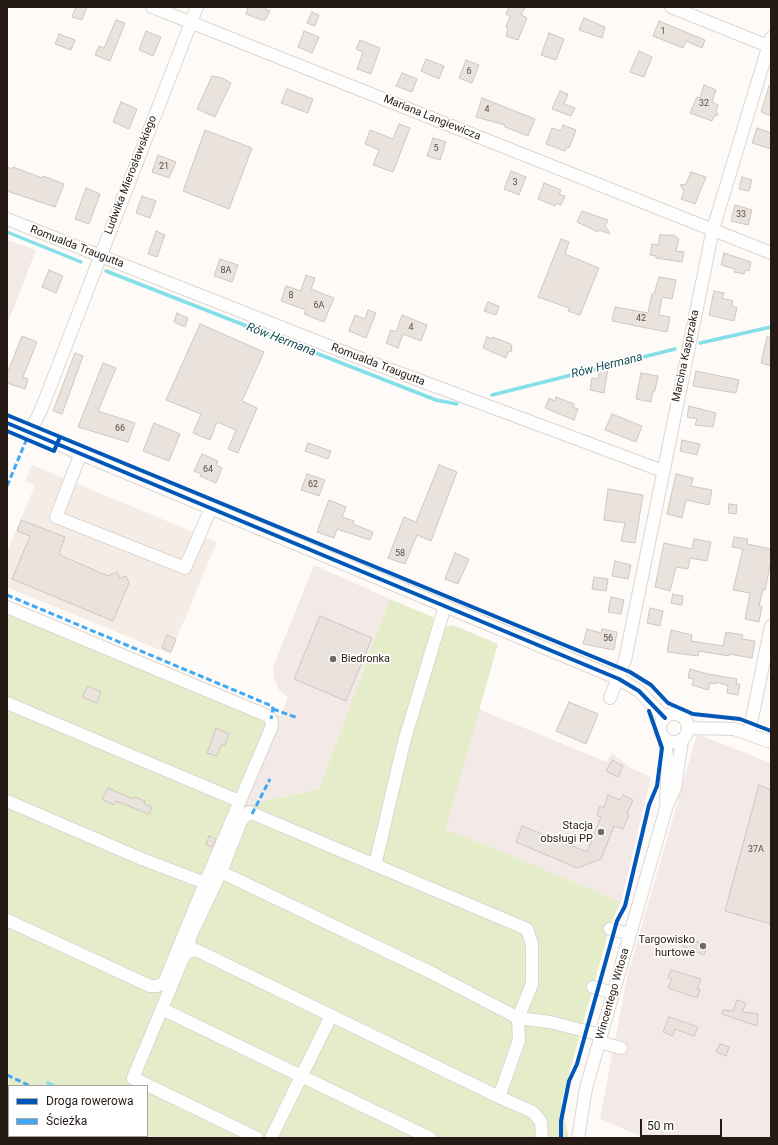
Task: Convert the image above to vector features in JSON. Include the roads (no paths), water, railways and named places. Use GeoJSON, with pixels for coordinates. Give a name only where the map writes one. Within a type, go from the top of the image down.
{"type":"FeatureCollection","features":[{"type":"Feature","properties":{"kind":"street","name":"Mariana Langiewicza"},"geometry":{"type":"LineString","coordinates":[[152,7],[771,253]]}},
{"type":"Feature","properties":{"kind":"street","name":"Ludwika Mierosławskiego"},"geometry":{"type":"LineString","coordinates":[[30,432],[41,410],[197,7]]}},
{"type":"Feature","properties":{"kind":"street"},"geometry":{"type":"LineString","coordinates":[[671,7],[770,42]]}},
{"type":"Feature","properties":{"kind":"street","name":"Marcina Kasprzaka"},"geometry":{"type":"LineString","coordinates":[[610,698],[619,679],[625,660],[713,229],[770,42]]}},
{"type":"Feature","properties":{"kind":"street","name":"Romualda Traugutta"},"geometry":{"type":"LineString","coordinates":[[7,219],[354,356],[663,471]]}},
{"type":"Feature","properties":{"kind":"street"},"geometry":{"type":"LineString","coordinates":[[7,423],[619,679],[639,691],[665,718]]}},
{"type":"Feature","properties":{"kind":"street"},"geometry":{"type":"LineString","coordinates":[[81,454],[56,517],[186,568],[210,508]]}},
{"type":"Feature","properties":{"kind":"street"},"geometry":{"type":"LineString","coordinates":[[375,865],[404,742],[445,606]]}},
{"type":"Feature","properties":{"kind":"street"},"geometry":{"type":"LineString","coordinates":[[7,607],[268,716],[271,719],[272,726],[239,801],[164,983],[157,986],[150,986],[7,920]]}},
{"type":"Feature","properties":{"kind":"street"},"geometry":{"type":"LineString","coordinates":[[749,733],[771,626]]}},
{"type":"Feature","properties":{"kind":"street"},"geometry":{"type":"LineString","coordinates":[[7,703],[239,801]]}},
{"type":"Feature","properties":{"kind":"street"},"geometry":{"type":"LineString","coordinates":[[673,714],[682,716],[688,723],[688,728],[688,732],[682,740],[672,742],[664,738],[660,725],[665,718],[673,714]]}},
{"type":"Feature","properties":{"kind":"street"},"geometry":{"type":"LineString","coordinates":[[688,728],[723,728],[749,733],[771,742]]}},
{"type":"Feature","properties":{"kind":"street","name":"Wincentego Witosa"},"geometry":{"type":"LineString","coordinates":[[664,738],[668,760],[667,805]]}},
{"type":"Feature","properties":{"kind":"street","name":"Wincentego Witosa"},"geometry":{"type":"LineString","coordinates":[[578,1138],[582,1106],[600,1039],[667,805],[675,788],[682,740]]}},
{"type":"Feature","properties":{"kind":"street"},"geometry":{"type":"LineString","coordinates":[[7,801],[142,859],[205,882]]}},
{"type":"Feature","properties":{"kind":"street"},"geometry":{"type":"LineString","coordinates":[[192,951],[188,939],[221,872],[241,821],[249,812],[527,929],[532,944],[532,984],[519,1040],[499,1097]]}},
{"type":"Feature","properties":{"kind":"street"},"geometry":{"type":"LineString","coordinates":[[221,872],[432,973],[523,1019],[550,1022],[600,1039],[621,1048]]}},
{"type":"Feature","properties":{"kind":"street"},"geometry":{"type":"LineString","coordinates":[[610,928],[630,934]]}},
{"type":"Feature","properties":{"kind":"street"},"geometry":{"type":"LineString","coordinates":[[147,1085],[132,1078],[185,953],[196,950],[499,1097],[533,1112],[541,1122],[542,1138]]}},
{"type":"Feature","properties":{"kind":"street"},"geometry":{"type":"LineString","coordinates":[[593,987],[613,993]]}},
{"type":"Feature","properties":{"kind":"street"},"geometry":{"type":"LineString","coordinates":[[162,1009],[430,1138]]}},
{"type":"Feature","properties":{"kind":"street"},"geometry":{"type":"LineString","coordinates":[[271,1138],[331,1016]]}},
{"type":"Feature","properties":{"kind":"street"},"geometry":{"type":"LineString","coordinates":[[148,1086],[257,1138]]}},
{"type":"Feature","properties":{"kind":"waterway"},"geometry":{"type":"LineString","coordinates":[[7,232],[81,262]]}},
{"type":"Feature","properties":{"kind":"waterway","name":"Rów Hermana"},"geometry":{"type":"LineString","coordinates":[[106,271],[436,400],[457,404]]}},
{"type":"Feature","properties":{"kind":"waterway","name":"Rów Hermana"},"geometry":{"type":"LineString","coordinates":[[700,343],[771,327]]}},
{"type":"Feature","properties":{"kind":"waterway","name":"Rów Hermana"},"geometry":{"type":"LineString","coordinates":[[492,395],[675,349]]}},
{"type":"Feature","properties":{"kind":"waterway"},"geometry":{"type":"LineString","coordinates":[[48,1083],[52,1085]]}},
{"type":"Feature","properties":{"kind":"place","name":"Biedronka"},"geometry":{"type":"Point","coordinates":[333,659]}},
{"type":"Feature","properties":{"kind":"place","name":"Stacja obsługi PP"},"geometry":{"type":"Point","coordinates":[601,832]}},
{"type":"Feature","properties":{"kind":"place","name":"Targowisko hurtowe"},"geometry":{"type":"Point","coordinates":[703,946]}}]}
